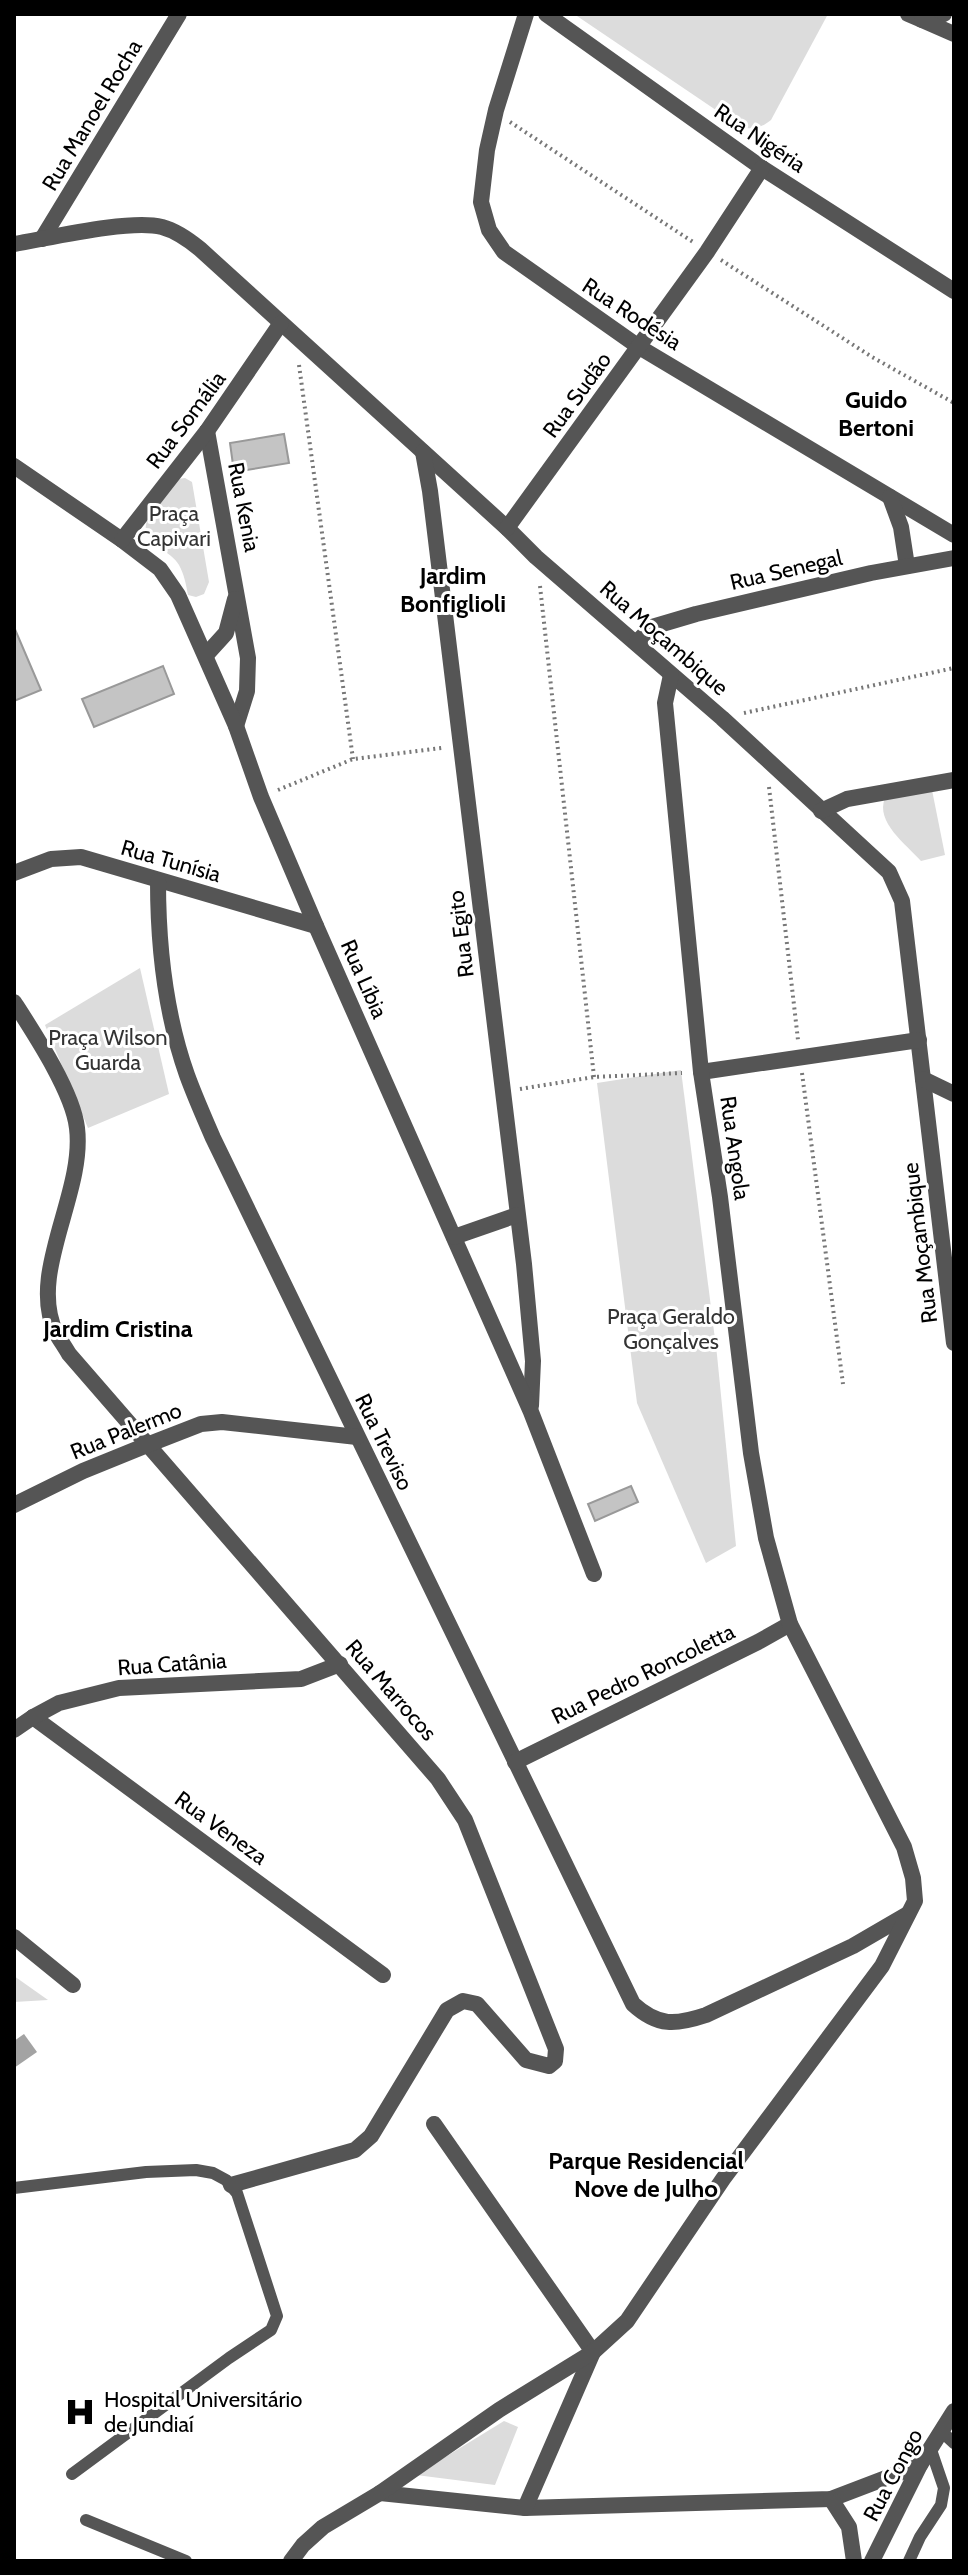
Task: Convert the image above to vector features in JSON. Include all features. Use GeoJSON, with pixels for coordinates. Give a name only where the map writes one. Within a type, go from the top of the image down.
{"type":"FeatureCollection","features":[{"type":"Feature","properties":{"kind":"street","name":"Rua Manoel Rocha"},"geometry":{"type":"LineString","coordinates":[[42,239],[179,14]]}},
{"type":"Feature","properties":{"kind":"street","name":"Rua Rodésia"},"geometry":{"type":"LineString","coordinates":[[526,14],[496,110],[487,150],[481,202],[489,230],[504,252],[639,347],[954,535]]}},
{"type":"Feature","properties":{"kind":"street","name":"Rua Nigéria"},"geometry":{"type":"LineString","coordinates":[[546,14],[762,168],[954,291]]}},
{"type":"Feature","properties":{"kind":"street"},"geometry":{"type":"LineString","coordinates":[[915,17],[944,14]]}},
{"type":"Feature","properties":{"kind":"street"},"geometry":{"type":"LineString","coordinates":[[915,17],[954,34]]}},
{"type":"Feature","properties":{"kind":"street","name":"Rua Sudão"},"geometry":{"type":"LineString","coordinates":[[507,528],[707,252],[762,168]]}},
{"type":"Feature","properties":{"kind":"street","name":"Rua Moçambique"},"geometry":{"type":"LineString","coordinates":[[14,244],[132,225],[162,227],[183,236],[536,557],[722,718],[889,872],[902,901],[954,1343]]}},
{"type":"Feature","properties":{"kind":"street","name":"Rua Somália"},"geometry":{"type":"LineString","coordinates":[[122,540],[207,431],[281,323]]}},
{"type":"Feature","properties":{"kind":"street","name":"Rua Kenia"},"geometry":{"type":"LineString","coordinates":[[207,431],[248,658],[247,691],[236,726]]}},
{"type":"Feature","properties":{"kind":"street","name":"Rua Egito"},"geometry":{"type":"LineString","coordinates":[[423,452],[517,1215],[533,1361],[531,1412]]}},
{"type":"Feature","properties":{"kind":"street","name":"Rua Líbia"},"geometry":{"type":"LineString","coordinates":[[14,466],[122,540],[160,569],[172,584],[236,726],[261,797],[316,926],[531,1412],[594,1574]]}},
{"type":"Feature","properties":{"kind":"street"},"geometry":{"type":"LineString","coordinates":[[890,497],[901,527],[907,566]]}},
{"type":"Feature","properties":{"kind":"street","name":"Rua Senegal"},"geometry":{"type":"LineString","coordinates":[[636,643],[652,627],[696,614],[954,558]]}},
{"type":"Feature","properties":{"kind":"street","name":"Rua Kenia"},"geometry":{"type":"LineString","coordinates":[[206,655],[226,633],[237,590]]}},
{"type":"Feature","properties":{"kind":"street","name":"Rua Angola"},"geometry":{"type":"LineString","coordinates":[[671,675],[665,703],[701,1072],[720,1197],[751,1453],[766,1538],[790,1624],[904,1847],[913,1878],[915,1901],[910,1914]]}},
{"type":"Feature","properties":{"kind":"street"},"geometry":{"type":"LineString","coordinates":[[821,811],[847,799],[954,780]]}},
{"type":"Feature","properties":{"kind":"street","name":"Rua Tunísia"},"geometry":{"type":"LineString","coordinates":[[14,873],[51,859],[81,857],[316,926]]}},
{"type":"Feature","properties":{"kind":"street","name":"Rua Treviso"},"geometry":{"type":"LineString","coordinates":[[158,881],[158,935],[166,993],[186,1074],[213,1138],[633,2004],[647,2017],[682,2023],[706,2015],[853,1946],[910,1914]]}},
{"type":"Feature","properties":{"kind":"street","name":"Rua Marrocos"},"geometry":{"type":"LineString","coordinates":[[14,1002],[44,1049],[67,1097],[77,1127],[77,1158],[69,1204],[52,1251],[48,1295],[55,1331],[69,1354],[438,1779],[465,1820],[556,2049],[555,2061],[549,2066],[526,2060],[477,2004],[463,2001],[447,2010],[371,2136],[355,2150],[231,2185]]}},
{"type":"Feature","properties":{"kind":"street"},"geometry":{"type":"LineString","coordinates":[[701,1072],[919,1040]]}},
{"type":"Feature","properties":{"kind":"street"},"geometry":{"type":"LineString","coordinates":[[923,1079],[954,1094]]}},
{"type":"Feature","properties":{"kind":"street"},"geometry":{"type":"LineString","coordinates":[[454,1237],[517,1215]]}},
{"type":"Feature","properties":{"kind":"street","name":"Rua Palermo"},"geometry":{"type":"LineString","coordinates":[[14,1505],[83,1471],[201,1424],[222,1422],[357,1437]]}},
{"type":"Feature","properties":{"kind":"street","name":"Rua Pedro Roncoletta"},"geometry":{"type":"LineString","coordinates":[[515,1762],[790,1624]]}},
{"type":"Feature","properties":{"kind":"street","name":"Rua Catânia"},"geometry":{"type":"LineString","coordinates":[[14,1730],[59,1703],[119,1688],[301,1679],[340,1664]]}},
{"type":"Feature","properties":{"kind":"street","name":"Rua Veneza"},"geometry":{"type":"LineString","coordinates":[[33,1717],[383,1975]]}},
{"type":"Feature","properties":{"kind":"street"},"geometry":{"type":"LineString","coordinates":[[291,2561],[323,2527],[380,2493],[499,2410],[593,2352],[627,2321],[723,2179],[882,1966],[910,1914]]}},
{"type":"Feature","properties":{"kind":"street"},"geometry":{"type":"LineString","coordinates":[[14,1937],[73,1985]]}},
{"type":"Feature","properties":{"kind":"street"},"geometry":{"type":"LineString","coordinates":[[434,2124],[593,2352]]}},
{"type":"Feature","properties":{"kind":"street"},"geometry":{"type":"LineString","coordinates":[[525,2508],[593,2352]]}},
{"type":"Feature","properties":{"kind":"street","name":"Rua Congo"},"geometry":{"type":"LineString","coordinates":[[872,2561],[920,2465],[954,2411]]}},
{"type":"Feature","properties":{"kind":"street"},"geometry":{"type":"LineString","coordinates":[[380,2493],[525,2508],[831,2499],[920,2465]]}},
{"type":"Feature","properties":{"kind":"street"},"geometry":{"type":"LineString","coordinates":[[831,2499],[849,2527],[854,2561]]}},
{"type":"Feature","properties":{"kind":"lane"},"geometry":{"type":"LineString","coordinates":[[14,2188],[146,2172],[196,2170],[213,2173],[226,2180],[237,2193],[277,2316],[271,2330],[72,2474]]}},
{"type":"Feature","properties":{"kind":"lane"},"geometry":{"type":"LineString","coordinates":[[941,2431],[954,2443]]}},
{"type":"Feature","properties":{"kind":"lane"},"geometry":{"type":"LineString","coordinates":[[909,2561],[941,2505],[944,2488],[930,2447]]}},
{"type":"Feature","properties":{"kind":"lane"},"geometry":{"type":"LineString","coordinates":[[86,2520],[186,2561]]}},
{"type":"Feature","properties":{"kind":"path"},"geometry":{"type":"LineString","coordinates":[[295,337],[353,759]]}},
{"type":"Feature","properties":{"kind":"path"},"geometry":{"type":"LineString","coordinates":[[536,557],[594,1077]]}},
{"type":"Feature","properties":{"kind":"path"},"geometry":{"type":"LineString","coordinates":[[722,718],[954,668]]}},
{"type":"Feature","properties":{"kind":"path"},"geometry":{"type":"LineString","coordinates":[[261,797],[353,759],[460,745]]}},
{"type":"Feature","properties":{"kind":"path"},"geometry":{"type":"LineString","coordinates":[[501,1092],[594,1077],[701,1072]]}},
{"type":"Feature","properties":{"kind":"green space"},"geometry":{"type":"Polygon","coordinates":[[[574,14],[828,14],[771,120],[760,127],[749,128],[741,127],[574,14]]]}},
{"type":"Feature","properties":{"kind":"green space","name":"Praça Capivari"},"geometry":{"type":"Polygon","coordinates":[[[185,478],[192,482],[209,582],[204,594],[196,597],[188,595],[179,565],[151,540],[146,528],[149,515],[156,505],[178,479],[185,478]]]}},
{"type":"Feature","properties":{"kind":"green space"},"geometry":{"type":"Polygon","coordinates":[[[931,785],[945,855],[921,861],[888,824],[883,807],[885,798],[931,785]]]}},
{"type":"Feature","properties":{"kind":"green space","name":"Praça Wilson Guarda"},"geometry":{"type":"Polygon","coordinates":[[[140,968],[169,1094],[88,1128],[45,1025],[140,968]]]}},
{"type":"Feature","properties":{"kind":"green space","name":"Praça Geraldo Gonçalves"},"geometry":{"type":"Polygon","coordinates":[[[681,1070],[717,1355],[736,1546],[706,1563],[637,1403],[597,1083],[681,1070]]]}},
{"type":"Feature","properties":{"kind":"green space"},"geometry":{"type":"Polygon","coordinates":[[[14,1976],[48,2000],[14,2002],[14,1976]]]}},
{"type":"Feature","properties":{"kind":"green space"},"geometry":{"type":"Polygon","coordinates":[[[504,2421],[518,2427],[495,2485],[416,2475],[504,2421]]]}},
{"type":"Feature","properties":{"kind":"shaded area"},"geometry":{"type":"Polygon","coordinates":[[[24,2034],[37,2052],[14,2068],[14,2041],[24,2034]]]}},
{"type":"Feature","properties":{"kind":"building"},"geometry":{"type":"Polygon","coordinates":[[[284,434],[289,463],[234,472],[230,443],[284,434]]]}},
{"type":"Feature","properties":{"kind":"building"},"geometry":{"type":"Polygon","coordinates":[[[14,627],[41,690],[14,701],[14,627]]]}},
{"type":"Feature","properties":{"kind":"building"},"geometry":{"type":"Polygon","coordinates":[[[163,666],[174,694],[94,727],[82,699],[163,666]]]}},
{"type":"Feature","properties":{"kind":"building"},"geometry":{"type":"Polygon","coordinates":[[[631,1486],[638,1502],[595,1521],[588,1504],[631,1486]]]}},
{"type":"Feature","properties":{"kind":"place","name":"Hospital Universitário de Jundiaí"},"geometry":{"type":"Point","coordinates":[80,2412]}},
{"type":"Feature","properties":{"kind":"district","name":"Guido Bertoni"},"geometry":{"type":"Point","coordinates":[876,413]}},
{"type":"Feature","properties":{"kind":"district","name":"Jardim Bonfiglioli"},"geometry":{"type":"Point","coordinates":[453,589]}},
{"type":"Feature","properties":{"kind":"district","name":"Jardim Cristina"},"geometry":{"type":"Point","coordinates":[118,1328]}},
{"type":"Feature","properties":{"kind":"district","name":"Parque Residencial Nove de Julho"},"geometry":{"type":"Point","coordinates":[646,2174]}}]}
